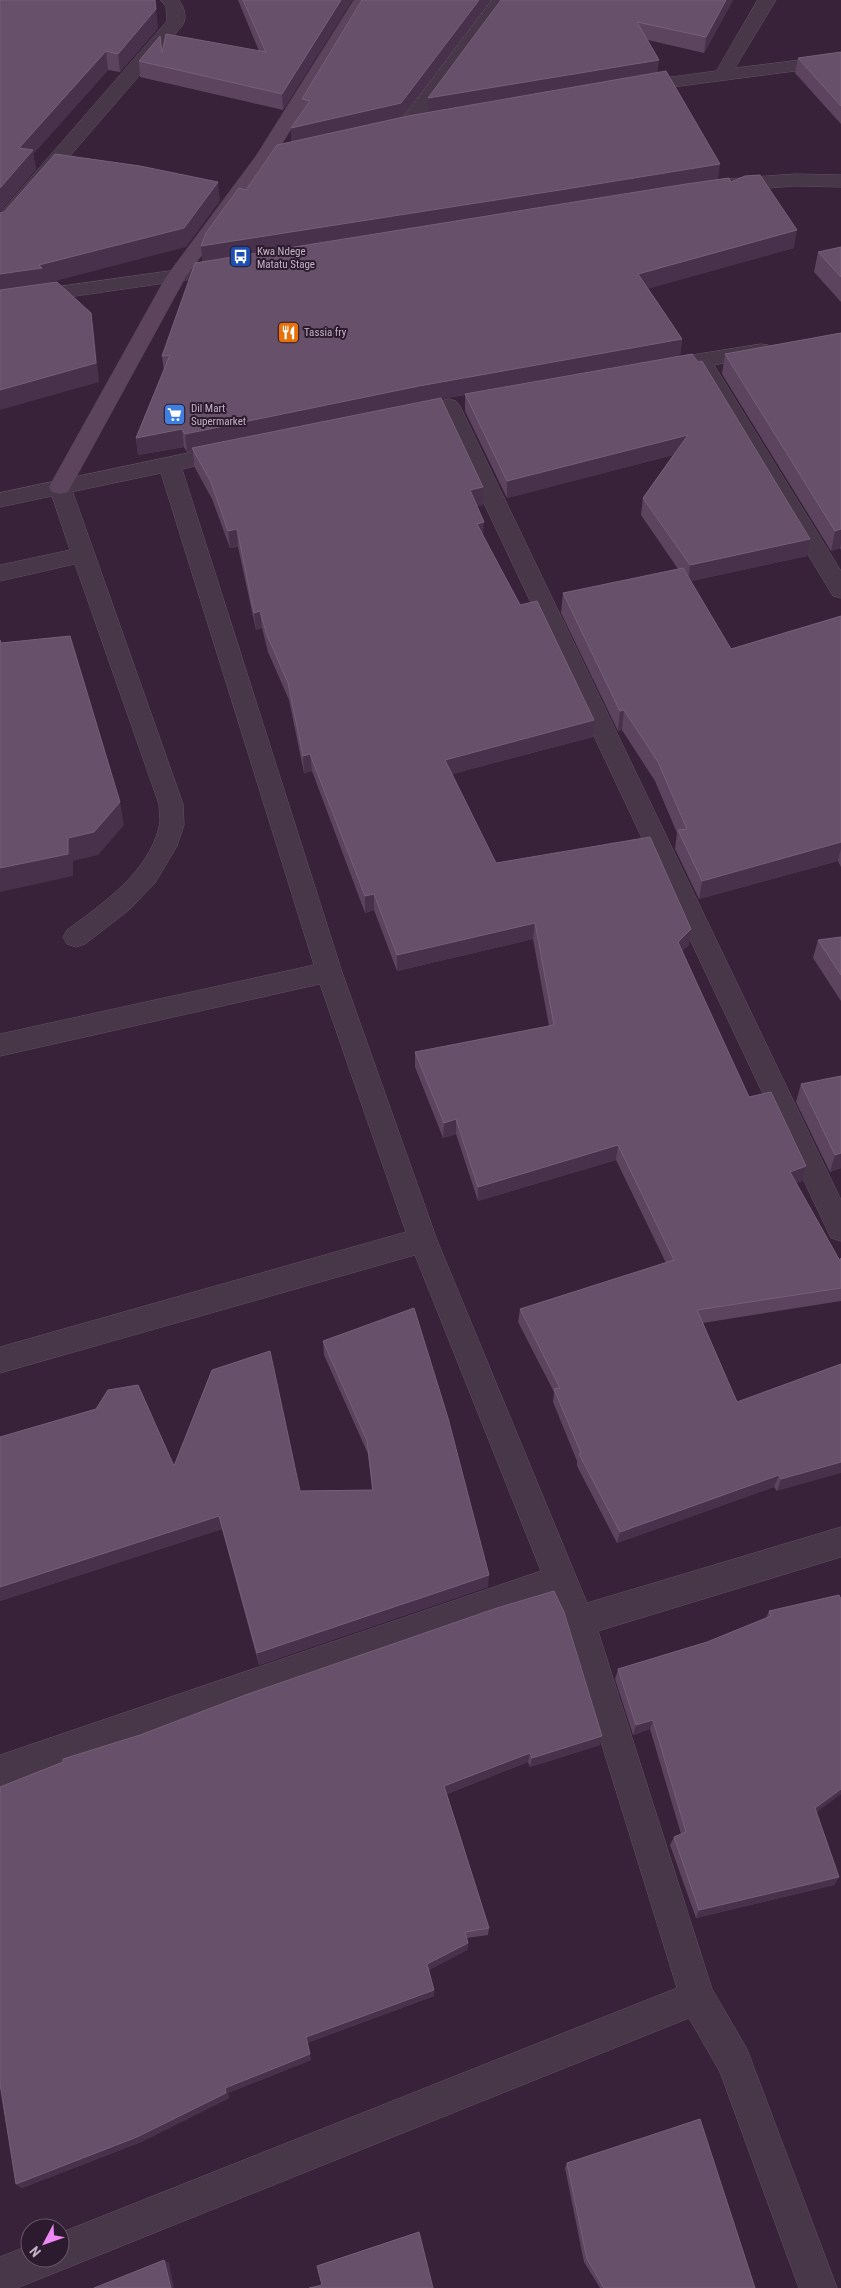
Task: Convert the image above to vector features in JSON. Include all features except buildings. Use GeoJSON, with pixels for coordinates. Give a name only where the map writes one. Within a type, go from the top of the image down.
{"type":"FeatureCollection","features":[{"type":"Feature","properties":{"kind":"street"},"geometry":{"type":"LineString","coordinates":[[0,225],[176,22],[175,7],[170,0]]}},
{"type":"Feature","properties":{"kind":"street"},"geometry":{"type":"LineString","coordinates":[[76,938],[119,904],[146,877],[159,857],[172,827],[171,804],[60,487],[176,278],[264,158],[363,0]]}},
{"type":"Feature","properties":{"kind":"street"},"geometry":{"type":"LineString","coordinates":[[408,125],[501,0]]}},
{"type":"Feature","properties":{"kind":"street"},"geometry":{"type":"LineString","coordinates":[[723,74],[767,0]]}},
{"type":"Feature","properties":{"kind":"street"},"geometry":{"type":"LineString","coordinates":[[613,90],[723,74],[841,60]]}},
{"type":"Feature","properties":{"kind":"street"},"geometry":{"type":"LineString","coordinates":[[388,129],[437,120]]}},
{"type":"Feature","properties":{"kind":"street"},"geometry":{"type":"LineString","coordinates":[[264,158],[293,151]]}},
{"type":"Feature","properties":{"kind":"street"},"geometry":{"type":"LineString","coordinates":[[711,188],[794,180],[841,181]]}},
{"type":"Feature","properties":{"kind":"street"},"geometry":{"type":"LineString","coordinates":[[0,301],[176,278],[244,266]]}},
{"type":"Feature","properties":{"kind":"street"},"geometry":{"type":"LineString","coordinates":[[642,370],[700,359],[785,347]]}},
{"type":"Feature","properties":{"kind":"street"},"geometry":{"type":"LineString","coordinates":[[700,359],[841,590]]}},
{"type":"Feature","properties":{"kind":"street"},"geometry":{"type":"LineString","coordinates":[[449,406],[841,1230]]}},
{"type":"Feature","properties":{"kind":"street"},"geometry":{"type":"LineString","coordinates":[[0,500],[246,448]]}},
{"type":"Feature","properties":{"kind":"street"},"geometry":{"type":"LineString","coordinates":[[169,463],[329,972],[423,1240],[560,1579],[579,1621],[697,1997],[734,2062],[818,2288]]}},
{"type":"Feature","properties":{"kind":"street"},"geometry":{"type":"LineString","coordinates":[[0,573],[83,554]]}},
{"type":"Feature","properties":{"kind":"street"},"geometry":{"type":"LineString","coordinates":[[0,1044],[329,972]]}},
{"type":"Feature","properties":{"kind":"street"},"geometry":{"type":"LineString","coordinates":[[0,1360],[423,1240]]}},
{"type":"Feature","properties":{"kind":"street"},"geometry":{"type":"LineString","coordinates":[[579,1621],[841,1542]]}},
{"type":"Feature","properties":{"kind":"street"},"geometry":{"type":"LineString","coordinates":[[0,1772],[560,1579]]}},
{"type":"Feature","properties":{"kind":"street"},"geometry":{"type":"LineString","coordinates":[[70,2248],[697,1997]]}},
{"type":"Feature","properties":{"kind":"street"},"geometry":{"type":"LineString","coordinates":[[0,2276],[20,2268]]}},
{"type":"Feature","properties":{"kind":"place","name":"Kwa Ndege Matatu Stage"},"geometry":{"type":"Point","coordinates":[241,257]}},
{"type":"Feature","properties":{"kind":"place","name":"Tassia fry"},"geometry":{"type":"Point","coordinates":[288,332]}},
{"type":"Feature","properties":{"kind":"place","name":"Dil Mart Supermarket"},"geometry":{"type":"Point","coordinates":[175,414]}}]}
